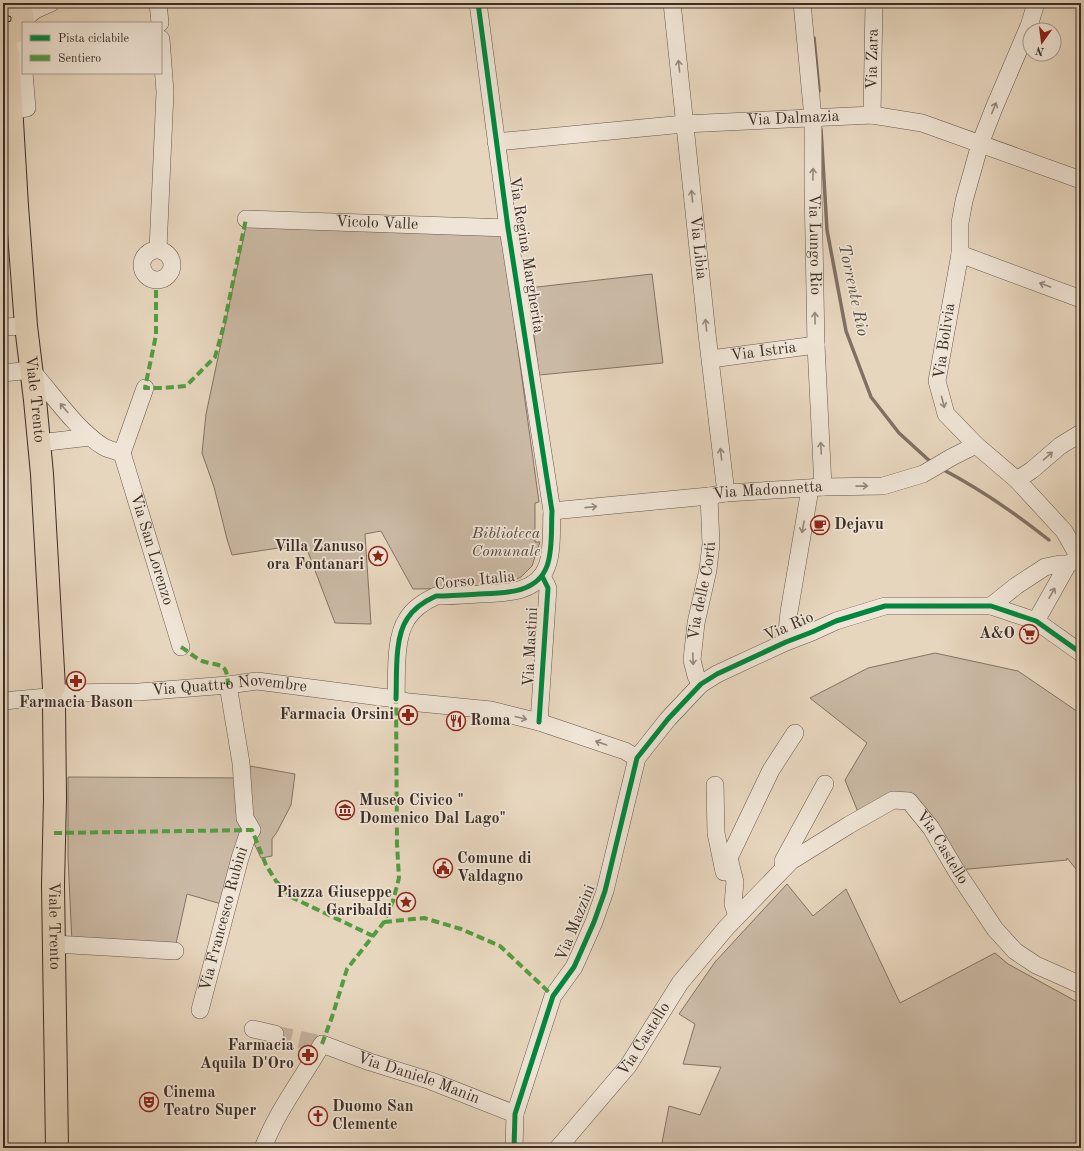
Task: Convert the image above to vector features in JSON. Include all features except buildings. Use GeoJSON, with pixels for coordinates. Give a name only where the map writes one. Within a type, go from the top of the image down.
{"type":"FeatureCollection","features":[{"type":"Feature","properties":{"kind":"main road","name":"Viale Trento"},"geometry":{"type":"LineString","coordinates":[[15,26],[10,207],[26,326],[39,443],[54,696],[55,798],[53,893],[57,1148]]}},
{"type":"Feature","properties":{"kind":"street"},"geometry":{"type":"LineString","coordinates":[[15,26],[51,3]]}},
{"type":"Feature","properties":{"kind":"street"},"geometry":{"type":"LineString","coordinates":[[158,3],[160,22]]}},
{"type":"Feature","properties":{"kind":"street","name":"Via Regina Margherita"},"geometry":{"type":"LineString","coordinates":[[478,3],[508,228],[552,511]]}},
{"type":"Feature","properties":{"kind":"street","name":"Via Libia"},"geometry":{"type":"LineString","coordinates":[[672,3],[684,124],[711,359],[718,494]]}},
{"type":"Feature","properties":{"kind":"street","name":"Via Lungo Rio"},"geometry":{"type":"LineString","coordinates":[[786,642],[788,612],[816,488],[816,345],[813,186],[821,118],[802,3]]}},
{"type":"Feature","properties":{"kind":"street","name":"Via Zara"},"geometry":{"type":"LineString","coordinates":[[872,114],[874,3]]}},
{"type":"Feature","properties":{"kind":"street","name":"Via Bolivia"},"geometry":{"type":"LineString","coordinates":[[1036,3],[1029,26],[980,144],[961,216],[960,254],[937,380],[946,414],[976,445],[1017,480],[1064,531],[1076,560]]}},
{"type":"Feature","properties":{"kind":"street"},"geometry":{"type":"LineString","coordinates":[[158,249],[165,92],[162,52]]}},
{"type":"Feature","properties":{"kind":"street"},"geometry":{"type":"LineString","coordinates":[[12,111],[27,108],[24,74]]}},
{"type":"Feature","properties":{"kind":"street","name":"Via Dalmazia"},"geometry":{"type":"LineString","coordinates":[[496,142],[684,124],[821,118],[872,114],[922,123],[1081,180]]}},
{"type":"Feature","properties":{"kind":"street","name":"Vicolo Valle"},"geometry":{"type":"LineString","coordinates":[[246,219],[508,228]]}},
{"type":"Feature","properties":{"kind":"street"},"geometry":{"type":"LineString","coordinates":[[960,254],[1081,299]]}},
{"type":"Feature","properties":{"kind":"street"},"geometry":{"type":"LineString","coordinates":[[3,327],[26,326]]}},
{"type":"Feature","properties":{"kind":"street","name":"Via Istria"},"geometry":{"type":"LineString","coordinates":[[711,359],[816,345]]}},
{"type":"Feature","properties":{"kind":"street"},"geometry":{"type":"LineString","coordinates":[[3,373],[31,370],[90,437],[103,446],[122,453],[145,388]]}},
{"type":"Feature","properties":{"kind":"street"},"geometry":{"type":"LineString","coordinates":[[1017,480],[1032,470],[1060,446],[1081,433]]}},
{"type":"Feature","properties":{"kind":"street"},"geometry":{"type":"LineString","coordinates":[[39,443],[90,437]]}},
{"type":"Feature","properties":{"kind":"street","name":"Via Madonnetta"},"geometry":{"type":"LineString","coordinates":[[552,511],[718,494],[816,488],[883,486],[923,474],[976,445]]}},
{"type":"Feature","properties":{"kind":"street","name":"Via San Lorenzo"},"geometry":{"type":"LineString","coordinates":[[122,453],[181,647]]}},
{"type":"Feature","properties":{"kind":"street","name":"Via delle Corti"},"geometry":{"type":"LineString","coordinates":[[701,684],[696,676],[692,660],[696,623],[708,570],[718,494]]}},
{"type":"Feature","properties":{"kind":"street"},"geometry":{"type":"LineString","coordinates":[[542,576],[547,567],[549,558],[552,511]]}},
{"type":"Feature","properties":{"kind":"street"},"geometry":{"type":"LineString","coordinates":[[991,606],[1016,586],[1045,567],[1076,560]]}},
{"type":"Feature","properties":{"kind":"street"},"geometry":{"type":"LineString","coordinates":[[1036,621],[1076,560]]}},
{"type":"Feature","properties":{"kind":"street","name":"Corso Italia"},"geometry":{"type":"LineString","coordinates":[[396,699],[398,646],[406,619],[412,613],[428,600],[436,596],[499,594],[528,587],[542,576]]}},
{"type":"Feature","properties":{"kind":"street","name":"Via Mastini"},"geometry":{"type":"LineString","coordinates":[[540,722],[548,588],[542,576]]}},
{"type":"Feature","properties":{"kind":"street"},"geometry":{"type":"LineString","coordinates":[[1015,614],[1016,586]]}},
{"type":"Feature","properties":{"kind":"street","name":"Via Rio"},"geometry":{"type":"LineString","coordinates":[[637,758],[668,719],[701,684],[717,674],[836,621],[885,606],[991,606],[1036,621],[1081,653]]}},
{"type":"Feature","properties":{"kind":"street","name":"Via Quattro Novembre"},"geometry":{"type":"LineString","coordinates":[[3,701],[54,696],[139,692],[228,685],[257,681],[396,699],[415,703],[491,710],[540,722],[625,751],[637,758]]}},
{"type":"Feature","properties":{"kind":"street","name":"Via Francesco Rubini"},"geometry":{"type":"LineString","coordinates":[[200,1010],[240,858],[247,837],[252,830],[245,818],[241,763],[228,685]]}},
{"type":"Feature","properties":{"kind":"street"},"geometry":{"type":"LineString","coordinates":[[715,785],[716,833],[729,898],[725,922],[731,922],[735,882],[729,858],[771,770],[795,733]]}},
{"type":"Feature","properties":{"kind":"street","name":"Via Mazzini"},"geometry":{"type":"LineString","coordinates":[[514,1148],[515,1122],[553,996],[579,956],[594,922],[604,891],[637,758]]}},
{"type":"Feature","properties":{"kind":"street","name":"Via Castello"},"geometry":{"type":"LineString","coordinates":[[784,868],[783,861],[825,784]]}},
{"type":"Feature","properties":{"kind":"street","name":"Via Castello"},"geometry":{"type":"LineString","coordinates":[[558,1148],[628,1066],[680,983],[731,922],[791,861],[842,829],[893,800],[909,801],[931,828],[957,872],[995,929],[1015,951],[1036,965],[1081,985]]}},
{"type":"Feature","properties":{"kind":"street"},"geometry":{"type":"LineString","coordinates":[[54,944],[175,951]]}},
{"type":"Feature","properties":{"kind":"street"},"geometry":{"type":"LineString","coordinates":[[253,1029],[275,1034]]}},
{"type":"Feature","properties":{"kind":"street","name":"Via Daniele Manin"},"geometry":{"type":"LineString","coordinates":[[263,1148],[277,1117],[322,1044],[370,1062],[431,1081],[515,1122]]}},
{"type":"Feature","properties":{"kind":"street"},"geometry":{"type":"LineString","coordinates":[[515,1122],[522,1136],[522,1148]]}},
{"type":"Feature","properties":{"kind":"green space","name":"Biblioteca Comunale"},"geometry":{"type":"Polygon","coordinates":[[[246,226],[502,234],[539,502],[535,503],[535,542],[540,542],[532,566],[521,577],[506,584],[484,588],[413,589],[381,531],[365,534],[371,624],[335,623],[305,544],[232,555],[214,487],[202,453],[206,414],[246,226]]]}},
{"type":"Feature","properties":{"kind":"green space"},"geometry":{"type":"Polygon","coordinates":[[[652,274],[663,363],[539,375],[528,288],[652,274]]]}},
{"type":"Feature","properties":{"kind":"green space"},"geometry":{"type":"Polygon","coordinates":[[[935,653],[1018,671],[1081,714],[1081,875],[1067,858],[1067,860],[958,870],[910,804],[858,812],[845,780],[867,743],[810,698],[868,668],[935,653]]]}},
{"type":"Feature","properties":{"kind":"green space"},"geometry":{"type":"Polygon","coordinates":[[[250,766],[295,774],[291,805],[272,839],[272,856],[261,858],[253,841],[228,906],[187,894],[175,948],[72,943],[68,857],[68,777],[248,778],[250,766]]]}},
{"type":"Feature","properties":{"kind":"green space"},"geometry":{"type":"Polygon","coordinates":[[[787,884],[813,916],[846,889],[900,1003],[995,953],[1008,964],[1081,1004],[1081,1148],[661,1148],[669,1106],[700,1115],[721,1067],[683,1064],[695,1024],[679,1014],[715,962],[787,884]]]}},
{"type":"Feature","properties":{"kind":"waterway","name":"Torrente Rio"},"geometry":{"type":"LineString","coordinates":[[814,38],[819,91]]}},
{"type":"Feature","properties":{"kind":"waterway","name":"Torrente Rio"},"geometry":{"type":"LineString","coordinates":[[821,129],[827,230],[846,331],[871,397],[899,433],[933,464]]}},
{"type":"Feature","properties":{"kind":"waterway","name":"Torrente Rio"},"geometry":{"type":"LineString","coordinates":[[942,469],[997,502],[1049,540]]}},
{"type":"Feature","properties":{"kind":"tunnel"},"geometry":{"type":"LineString","coordinates":[[275,1034],[322,1044]]}},
{"type":"Feature","properties":{"kind":"marked path"},"geometry":{"type":"LineString","coordinates":[[156,290],[156,335],[145,388],[186,386],[215,357],[224,325],[246,219]]}},
{"type":"Feature","properties":{"kind":"marked path"},"geometry":{"type":"LineString","coordinates":[[181,647],[202,661],[222,666],[226,672],[228,685]]}},
{"type":"Feature","properties":{"kind":"marked path"},"geometry":{"type":"LineString","coordinates":[[322,1044],[347,969],[384,922],[393,901],[399,878],[397,844],[396,699]]}},
{"type":"Feature","properties":{"kind":"marked path"},"geometry":{"type":"LineString","coordinates":[[54,833],[252,830],[266,865],[276,881],[291,897],[373,936]]}},
{"type":"Feature","properties":{"kind":"marked path"},"geometry":{"type":"LineString","coordinates":[[384,922],[424,918],[461,929],[500,946],[553,996]]}},
{"type":"Feature","properties":{"kind":"cycle path"},"geometry":{"type":"LineString","coordinates":[[396,699],[397,658],[400,636],[407,619],[416,609],[436,596],[498,593],[527,587],[536,582],[542,575],[547,566],[550,553],[552,511],[508,228],[478,3]]}},
{"type":"Feature","properties":{"kind":"cycle path"},"geometry":{"type":"LineString","coordinates":[[539,722],[548,588],[542,576]]}},
{"type":"Feature","properties":{"kind":"cycle path"},"geometry":{"type":"LineString","coordinates":[[514,1148],[515,1114],[553,996],[574,967],[594,922],[605,891],[637,758],[668,719],[701,684],[717,674],[786,642],[836,621],[885,606],[991,606],[1036,621],[1081,653]]}},
{"type":"Feature","properties":{"kind":"place","name":"Dejavu"},"geometry":{"type":"Point","coordinates":[820,525]}},
{"type":"Feature","properties":{"kind":"place","name":"Villa Zanuso ora Fontanari"},"geometry":{"type":"Point","coordinates":[378,556]}},
{"type":"Feature","properties":{"kind":"place","name":"A&O"},"geometry":{"type":"Point","coordinates":[1029,634]}},
{"type":"Feature","properties":{"kind":"place","name":"Farmacia Bason"},"geometry":{"type":"Point","coordinates":[76,681]}},
{"type":"Feature","properties":{"kind":"place","name":"Farmacia Orsini"},"geometry":{"type":"Point","coordinates":[408,715]}},
{"type":"Feature","properties":{"kind":"place","name":"Roma"},"geometry":{"type":"Point","coordinates":[456,721]}},
{"type":"Feature","properties":{"kind":"place","name":"Museo Civico \" Domenico Dal Lago\""},"geometry":{"type":"Point","coordinates":[345,810]}},
{"type":"Feature","properties":{"kind":"place","name":"Comune di Valdagno"},"geometry":{"type":"Point","coordinates":[443,868]}},
{"type":"Feature","properties":{"kind":"place","name":"Piazza Giuseppe Garibaldi"},"geometry":{"type":"Point","coordinates":[406,902]}},
{"type":"Feature","properties":{"kind":"place","name":"Farmacia Aquila D'Oro"},"geometry":{"type":"Point","coordinates":[308,1055]}},
{"type":"Feature","properties":{"kind":"place","name":"Cinema Teatro Super"},"geometry":{"type":"Point","coordinates":[149,1102]}},
{"type":"Feature","properties":{"kind":"place","name":"Duomo San Clemente"},"geometry":{"type":"Point","coordinates":[318,1116]}}]}
